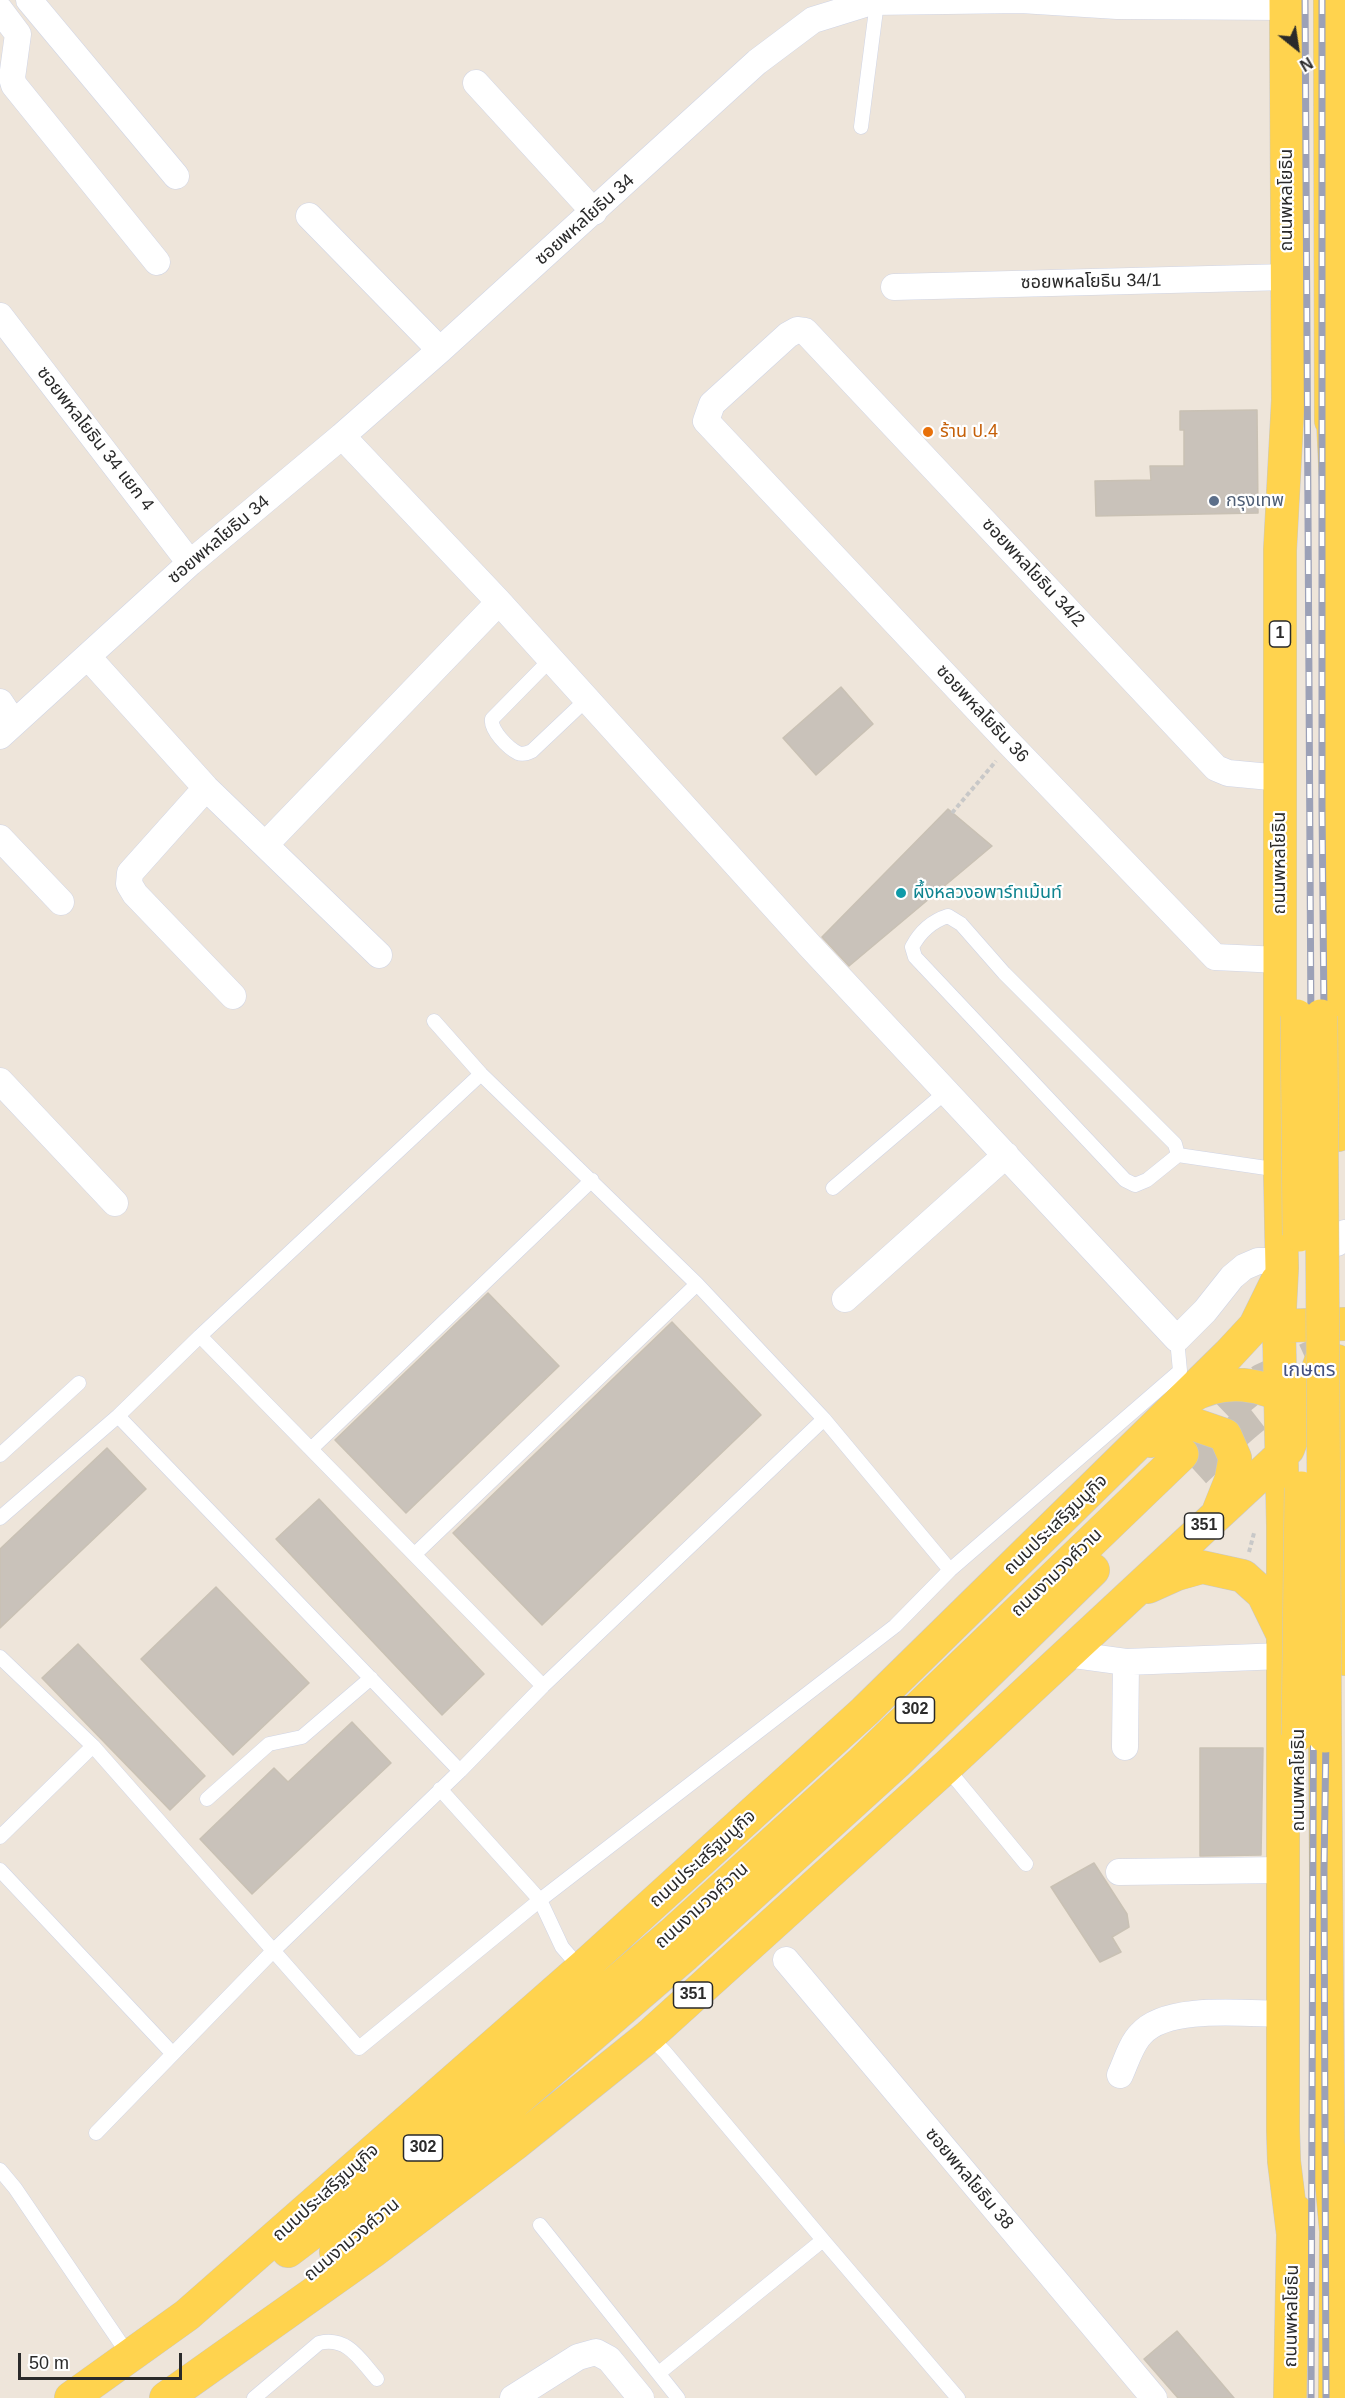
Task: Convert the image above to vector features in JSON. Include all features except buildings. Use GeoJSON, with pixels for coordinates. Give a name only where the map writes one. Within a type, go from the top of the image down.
{"type":"FeatureCollection","features":[{"type":"Feature","properties":{"kind":"main road","name":"ถนนพหลโยธิน"},"geometry":{"type":"LineString","coordinates":[[1309,1016],[1322,798],[1332,399],[1339,353],[1338,70],[1330,0]]}},
{"type":"Feature","properties":{"kind":"main road","name":"ถนนพหลโยธิน"},"geometry":{"type":"LineString","coordinates":[[1282,1264],[1280,550],[1288,400],[1286,3]]}},
{"type":"Feature","properties":{"kind":"main road","name":"ถนนพหลโยธิน"},"geometry":{"type":"LineString","coordinates":[[1332,399],[1342,551],[1338,1169],[1341,1238],[1326,1340],[1344,1470],[1345,1659]]}},
{"type":"Feature","properties":{"kind":"main road","name":"ถนนพหลโยธิน"},"geometry":{"type":"LineString","coordinates":[[1288,400],[1293,491],[1309,1016],[1312,1735],[1328,2142],[1336,2231]]}},
{"type":"Feature","properties":{"kind":"main road"},"geometry":{"type":"LineString","coordinates":[[1280,1170],[1338,1169]]}},
{"type":"Feature","properties":{"kind":"main road"},"geometry":{"type":"LineString","coordinates":[[1282,1264],[1326,1340]]}},
{"type":"Feature","properties":{"kind":"main road","name":"ถนนประเสริฐมนูกิจ"},"geometry":{"type":"LineString","coordinates":[[71,2398],[187,2315],[581,1969],[865,1711],[1131,1452],[1255,1326],[1269,1301],[1282,1264]]}},
{"type":"Feature","properties":{"kind":"main road","name":"ถนนพหลโยธิน"},"geometry":{"type":"LineString","coordinates":[[1293,2234],[1284,2161],[1281,1455],[1292,1402],[1326,1340]]}},
{"type":"Feature","properties":{"kind":"main road"},"geometry":{"type":"LineString","coordinates":[[1210,1372],[1236,1359],[1326,1340]]}},
{"type":"Feature","properties":{"kind":"main road"},"geometry":{"type":"LineString","coordinates":[[1292,1402],[1326,1340]]}},
{"type":"Feature","properties":{"kind":"main road"},"geometry":{"type":"LineString","coordinates":[[1179,1403],[1204,1388],[1227,1384],[1245,1384],[1292,1402],[1311,1414],[1344,1470]]}},
{"type":"Feature","properties":{"kind":"main road"},"geometry":{"type":"LineString","coordinates":[[1131,1452],[1175,1425],[1193,1424],[1225,1435],[1235,1458],[1231,1480],[1218,1513]]}},
{"type":"Feature","properties":{"kind":"main road","name":"351"},"geometry":{"type":"LineString","coordinates":[[168,2397],[372,2252],[516,2143],[649,2036],[946,1767],[1281,1455]]}},
{"type":"Feature","properties":{"kind":"main road","name":"ถนนงามวงศ์วาน"},"geometry":{"type":"LineString","coordinates":[[187,2315],[249,2278],[292,2248],[421,2150],[665,1940],[1188,1462],[870,1787],[685,1955],[425,2179],[305,2278],[228,2355]]}},
{"type":"Feature","properties":{"kind":"main road"},"geometry":{"type":"LineString","coordinates":[[1127,1597],[1177,1574],[1202,1567],[1243,1576],[1263,1594],[1283,1646]]}},
{"type":"Feature","properties":{"kind":"main road"},"geometry":{"type":"LineString","coordinates":[[1283,1646],[1287,1617],[1292,1604],[1305,1594],[1318,1591],[1335,1601],[1345,1632]]}},
{"type":"Feature","properties":{"kind":"main road","name":"ถนนพหลโยธิน"},"geometry":{"type":"LineString","coordinates":[[1290,2398],[1293,2234],[1299,2148],[1312,1735]]}},
{"type":"Feature","properties":{"kind":"main road","name":"ถนนพหลโยธิน"},"geometry":{"type":"LineString","coordinates":[[1335,2398],[1336,2231],[1345,2132]]}},
{"type":"Feature","properties":{"kind":"street"},"geometry":{"type":"LineString","coordinates":[[29,0],[176,176]]}},
{"type":"Feature","properties":{"kind":"street","name":"ซอยพหลโยธิน 34"},"geometry":{"type":"LineString","coordinates":[[7,730],[190,563],[342,436],[440,350],[757,63],[813,20],[873,2],[1021,0],[1117,3],[1286,3]]}},
{"type":"Feature","properties":{"kind":"street"},"geometry":{"type":"LineString","coordinates":[[0,10],[18,34],[12,78],[14,85],[157,262]]}},
{"type":"Feature","properties":{"kind":"street"},"geometry":{"type":"LineString","coordinates":[[476,82],[594,212]]}},
{"type":"Feature","properties":{"kind":"street"},"geometry":{"type":"LineString","coordinates":[[309,216],[440,350]]}},
{"type":"Feature","properties":{"kind":"street","name":"ซอยพหลโยธิน 34/1"},"geometry":{"type":"LineString","coordinates":[[894,287],[1288,277]]}},
{"type":"Feature","properties":{"kind":"street","name":"ซอยพหลโยธิน 34 แยก 4"},"geometry":{"type":"LineString","coordinates":[[0,316],[190,563]]}},
{"type":"Feature","properties":{"kind":"street","name":"ซอยพหลโยธิน 36"},"geometry":{"type":"LineString","coordinates":[[805,331],[797,330],[788,335],[720,396],[712,404],[706,421],[1010,744],[1215,957],[1280,960]]}},
{"type":"Feature","properties":{"kind":"street","name":"ซอยพหลโยธิน 34/2"},"geometry":{"type":"LineString","coordinates":[[805,331],[1216,768],[1228,773],[1281,778]]}},
{"type":"Feature","properties":{"kind":"street"},"geometry":{"type":"LineString","coordinates":[[342,436],[500,602],[810,946],[947,1090],[1177,1339],[1244,1266],[1258,1261],[1282,1264]]}},
{"type":"Feature","properties":{"kind":"street"},"geometry":{"type":"LineString","coordinates":[[265,845],[500,602]]}},
{"type":"Feature","properties":{"kind":"street"},"geometry":{"type":"LineString","coordinates":[[87,657],[206,788],[379,955]]}},
{"type":"Feature","properties":{"kind":"street"},"geometry":{"type":"LineString","coordinates":[[0,702],[7,730]]}},
{"type":"Feature","properties":{"kind":"street"},"geometry":{"type":"LineString","coordinates":[[206,788],[130,873],[129,884],[135,894],[233,996]]}},
{"type":"Feature","properties":{"kind":"street"},"geometry":{"type":"LineString","coordinates":[[0,838],[61,902]]}},
{"type":"Feature","properties":{"kind":"street"},"geometry":{"type":"LineString","coordinates":[[0,1081],[115,1203]]}},
{"type":"Feature","properties":{"kind":"street"},"geometry":{"type":"LineString","coordinates":[[845,1299],[1006,1155]]}},
{"type":"Feature","properties":{"kind":"street"},"geometry":{"type":"LineString","coordinates":[[1067,1654],[1126,1662],[1283,1646]]}},
{"type":"Feature","properties":{"kind":"street"},"geometry":{"type":"LineString","coordinates":[[1125,1747],[1126,1662]]}},
{"type":"Feature","properties":{"kind":"street"},"geometry":{"type":"LineString","coordinates":[[1119,1872],[1284,1870]]}},
{"type":"Feature","properties":{"kind":"street","name":"ซอยพหลโยธิน 38"},"geometry":{"type":"LineString","coordinates":[[786,1960],[1154,2398]]}},
{"type":"Feature","properties":{"kind":"street"},"geometry":{"type":"LineString","coordinates":[[1120,2075],[1139,2035],[1149,2026],[1172,2018],[1198,2013],[1284,2014]]}},
{"type":"Feature","properties":{"kind":"street"},"geometry":{"type":"LineString","coordinates":[[513,2398],[578,2357],[596,2352],[609,2359],[641,2398]]}},
{"type":"Feature","properties":{"kind":"lane"},"geometry":{"type":"LineString","coordinates":[[861,127],[873,2]]}},
{"type":"Feature","properties":{"kind":"lane"},"geometry":{"type":"LineString","coordinates":[[551,659],[492,719],[493,730],[519,754],[526,754],[587,699]]}},
{"type":"Feature","properties":{"kind":"lane"},"geometry":{"type":"LineString","coordinates":[[1178,1155],[1175,1144],[1004,973],[961,924],[948,916],[935,920],[917,937],[912,947],[915,957],[1125,1180],[1136,1185],[1148,1180],[1178,1155],[1280,1170]]}},
{"type":"Feature","properties":{"kind":"lane"},"geometry":{"type":"LineString","coordinates":[[434,1021],[481,1074],[696,1284],[824,1419],[950,1570]]}},
{"type":"Feature","properties":{"kind":"lane"},"geometry":{"type":"LineString","coordinates":[[0,1518],[118,1416],[200,1336],[481,1074]]}},
{"type":"Feature","properties":{"kind":"lane"},"geometry":{"type":"LineString","coordinates":[[833,1188],[947,1090]]}},
{"type":"Feature","properties":{"kind":"lane"},"geometry":{"type":"LineString","coordinates":[[311,1449],[592,1180]]}},
{"type":"Feature","properties":{"kind":"lane"},"geometry":{"type":"LineString","coordinates":[[415,1554],[696,1284]]}},
{"type":"Feature","properties":{"kind":"lane"},"geometry":{"type":"LineString","coordinates":[[200,1336],[543,1686]]}},
{"type":"Feature","properties":{"kind":"lane"},"geometry":{"type":"LineString","coordinates":[[0,1657],[93,1746],[359,2048],[540,1900],[895,1626],[950,1570],[1180,1371],[1177,1339]]}},
{"type":"Feature","properties":{"kind":"lane"},"geometry":{"type":"LineString","coordinates":[[0,1455],[79,1383]]}},
{"type":"Feature","properties":{"kind":"lane"},"geometry":{"type":"LineString","coordinates":[[118,1416],[460,1771]]}},
{"type":"Feature","properties":{"kind":"lane"},"geometry":{"type":"LineString","coordinates":[[96,2133],[273,1951],[460,1771],[543,1686],[824,1419]]}},
{"type":"Feature","properties":{"kind":"lane"},"geometry":{"type":"LineString","coordinates":[[207,1799],[269,1743],[302,1737],[371,1678]]}},
{"type":"Feature","properties":{"kind":"lane"},"geometry":{"type":"LineString","coordinates":[[0,1837],[93,1746]]}},
{"type":"Feature","properties":{"kind":"lane"},"geometry":{"type":"LineString","coordinates":[[946,1767],[1026,1864]]}},
{"type":"Feature","properties":{"kind":"lane"},"geometry":{"type":"LineString","coordinates":[[440,1789],[540,1900],[562,1947],[581,1969]]}},
{"type":"Feature","properties":{"kind":"lane"},"geometry":{"type":"LineString","coordinates":[[0,1870],[173,2054]]}},
{"type":"Feature","properties":{"kind":"lane"},"geometry":{"type":"LineString","coordinates":[[649,2036],[958,2398]]}},
{"type":"Feature","properties":{"kind":"lane"},"geometry":{"type":"LineString","coordinates":[[0,2170],[15,2188],[130,2357]]}},
{"type":"Feature","properties":{"kind":"lane"},"geometry":{"type":"LineString","coordinates":[[540,2225],[678,2398]]}},
{"type":"Feature","properties":{"kind":"lane"},"geometry":{"type":"LineString","coordinates":[[659,2373],[823,2240]]}},
{"type":"Feature","properties":{"kind":"lane"},"geometry":{"type":"LineString","coordinates":[[254,2398],[319,2343],[331,2340],[346,2345],[377,2379]]}},
{"type":"Feature","properties":{"kind":"path"},"geometry":{"type":"LineString","coordinates":[[952,813],[1010,744]]}},
{"type":"Feature","properties":{"kind":"path"},"geometry":{"type":"LineString","coordinates":[[1246,1563],[1255,1529]]}},
{"type":"Feature","properties":{"kind":"tunnel"},"geometry":{"type":"LineString","coordinates":[[1189,1446],[1262,1380],[1312,1357],[1345,1358]]}},
{"type":"Feature","properties":{"kind":"tunnel"},"geometry":{"type":"LineString","coordinates":[[1195,1471],[1258,1414],[1286,1396],[1302,1389]]}},
{"type":"Feature","properties":{"kind":"railway"},"geometry":{"type":"LineString","coordinates":[[1305,0],[1314,1542],[1311,2398]]}},
{"type":"Feature","properties":{"kind":"railway"},"geometry":{"type":"LineString","coordinates":[[1322,0],[1322,806],[1329,1534],[1324,1870],[1326,2398]]}},
{"type":"Feature","properties":{"kind":"place","name":"ร้าน ป.4"},"geometry":{"type":"Point","coordinates":[928,432]}},
{"type":"Feature","properties":{"kind":"place","name":"กรุงเทพ"},"geometry":{"type":"Point","coordinates":[1214,501]}},
{"type":"Feature","properties":{"kind":"place","name":"ผึ้งหลวงอพาร์ทเม้นท์"},"geometry":{"type":"Point","coordinates":[901,893]}},
{"type":"Feature","properties":{"kind":"district","name":"เกษตร"},"geometry":{"type":"Point","coordinates":[1309,1370]}}]}
